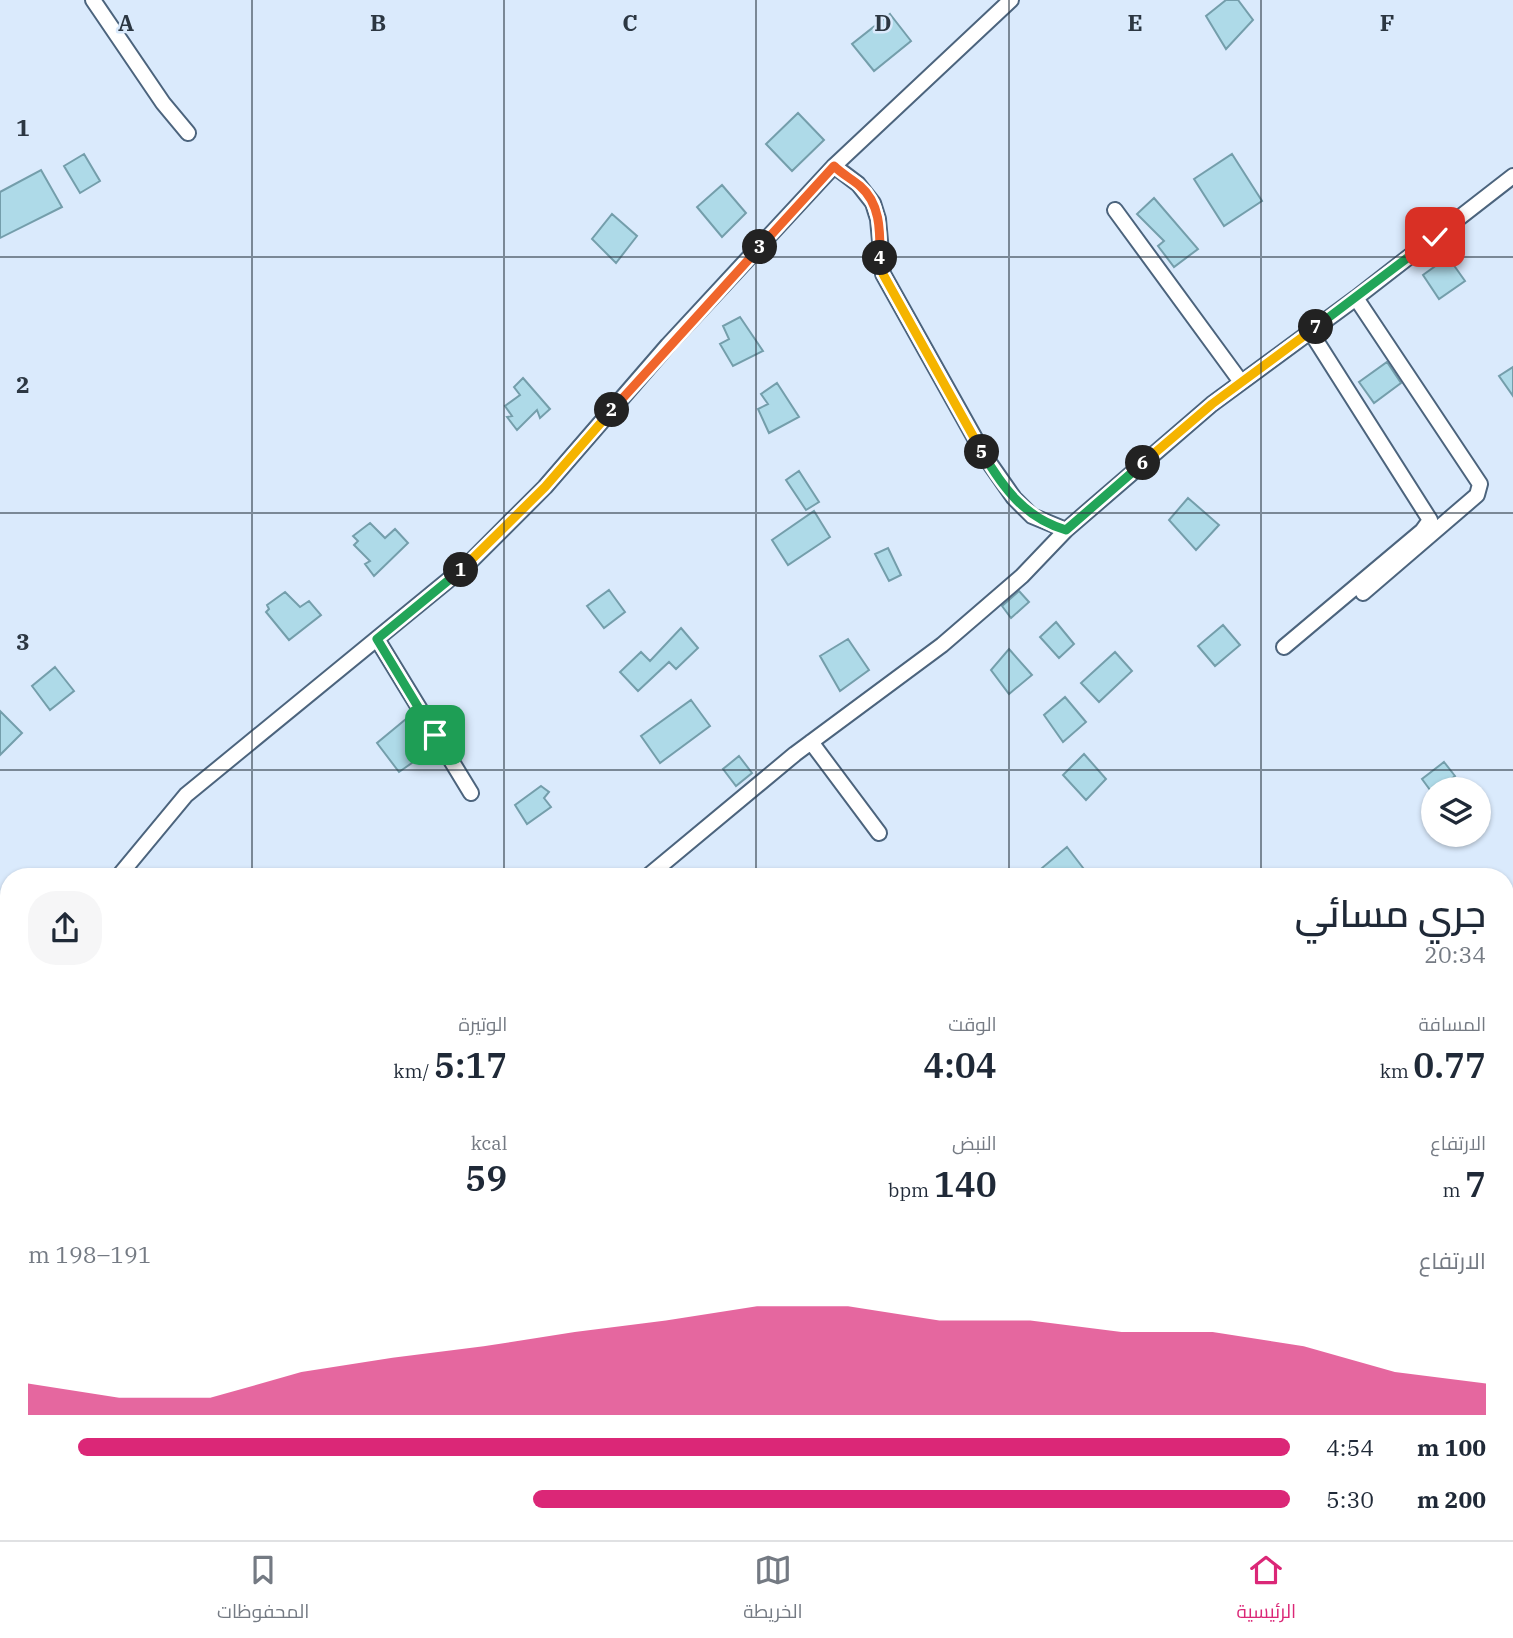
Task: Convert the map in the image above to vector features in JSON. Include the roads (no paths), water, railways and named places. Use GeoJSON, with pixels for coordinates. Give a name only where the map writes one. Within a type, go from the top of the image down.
{"type":"FeatureCollection","features":[{"type":"Feature","properties":{"kind":"street"},"geometry":{"type":"LineString","coordinates":[[93,0],[163,103],[188,133]]}},
{"type":"Feature","properties":{"kind":"street"},"geometry":{"type":"LineString","coordinates":[[125,868],[186,795],[468,564],[545,487],[668,345],[834,166],[1011,0]]}},
{"type":"Feature","properties":{"kind":"street"},"geometry":{"type":"LineString","coordinates":[[834,166],[858,184],[873,202],[878,219],[883,274],[986,458],[1014,498],[1032,516],[1066,530]]}},
{"type":"Feature","properties":{"kind":"street"},"geometry":{"type":"LineString","coordinates":[[658,868],[811,742],[942,645],[1022,576],[1066,530],[1241,382],[1356,299],[1513,176]]}},
{"type":"Feature","properties":{"kind":"street"},"geometry":{"type":"LineString","coordinates":[[1115,210],[1241,382]]}},
{"type":"Feature","properties":{"kind":"street"},"geometry":{"type":"LineString","coordinates":[[1356,299],[1480,484],[1477,495],[1363,593]]}},
{"type":"Feature","properties":{"kind":"street"},"geometry":{"type":"LineString","coordinates":[[1284,647],[1422,531],[1430,520],[1310,331]]}},
{"type":"Feature","properties":{"kind":"street"},"geometry":{"type":"LineString","coordinates":[[377,639],[471,793]]}},
{"type":"Feature","properties":{"kind":"street"},"geometry":{"type":"LineString","coordinates":[[811,742],[879,833]]}}]}
